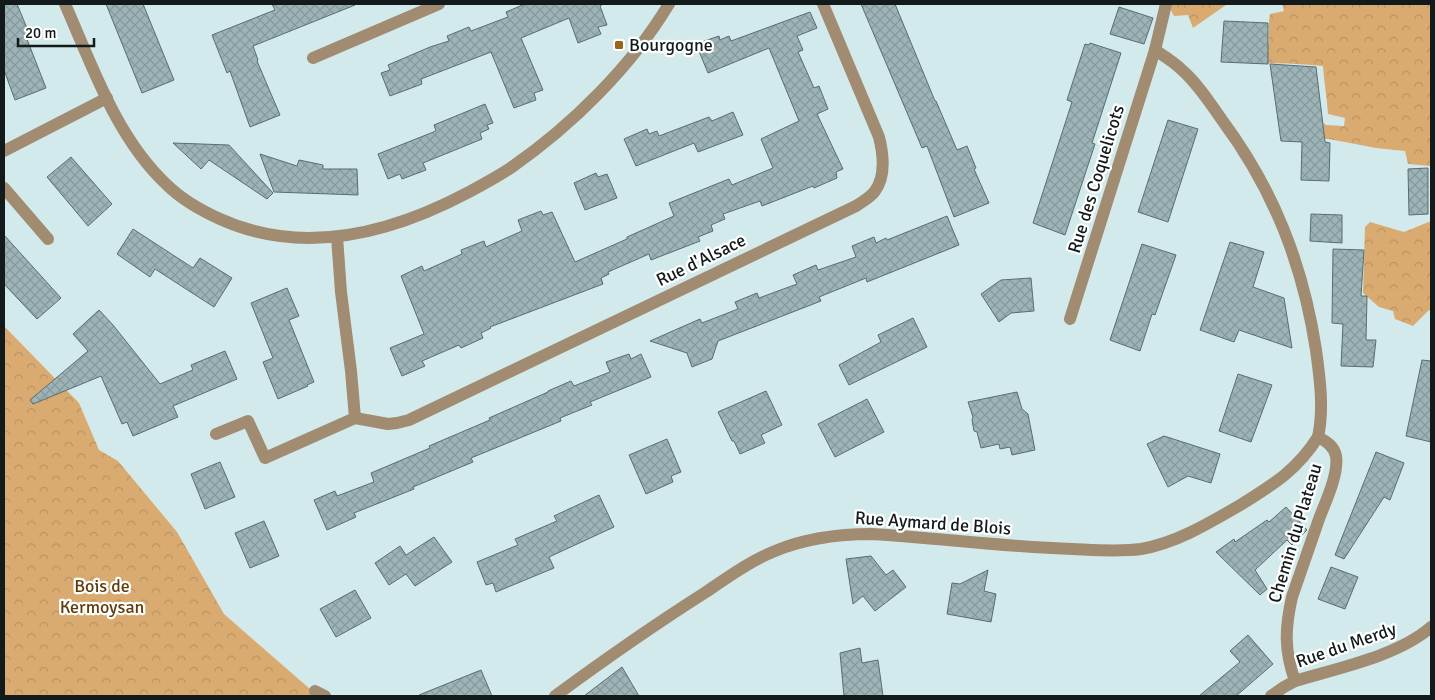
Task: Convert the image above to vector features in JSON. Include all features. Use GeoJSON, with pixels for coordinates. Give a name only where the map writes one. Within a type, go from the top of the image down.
{"type":"FeatureCollection","features":[{"type":"Feature","properties":{"kind":"street"},"geometry":{"type":"LineString","coordinates":[[65,4],[118,120],[140,155],[166,184],[188,202],[210,215],[232,224],[284,238],[306,239],[338,237],[390,226],[451,201],[511,168],[563,127],[601,91],[640,46],[669,4]]}},
{"type":"Feature","properties":{"kind":"street"},"geometry":{"type":"LineString","coordinates":[[313,58],[439,4]]}},
{"type":"Feature","properties":{"kind":"street","name":"Rue d'Alsace"},"geometry":{"type":"LineString","coordinates":[[355,418],[388,424],[397,424],[409,420],[856,206],[868,198],[875,191],[881,176],[882,152],[879,136],[823,4]]}},
{"type":"Feature","properties":{"kind":"street"},"geometry":{"type":"LineString","coordinates":[[1155,50],[1166,4]]}},
{"type":"Feature","properties":{"kind":"street","name":"Rue des Coquelicots"},"geometry":{"type":"LineString","coordinates":[[1070,320],[1155,50]]}},
{"type":"Feature","properties":{"kind":"street","name":"Chemin du Plateau"},"geometry":{"type":"LineString","coordinates":[[1155,50],[1182,70],[1198,88],[1234,136],[1254,168],[1278,215],[1306,296],[1319,369],[1321,423],[1318,437],[1326,441],[1333,449],[1336,455],[1336,464],[1288,613],[1287,655],[1296,681]]}},
{"type":"Feature","properties":{"kind":"street"},"geometry":{"type":"LineString","coordinates":[[4,151],[107,98]]}},
{"type":"Feature","properties":{"kind":"street"},"geometry":{"type":"LineString","coordinates":[[4,188],[48,239]]}},
{"type":"Feature","properties":{"kind":"street"},"geometry":{"type":"LineString","coordinates":[[216,434],[248,421],[265,458],[355,418],[352,371],[341,292],[338,237]]}},
{"type":"Feature","properties":{"kind":"street","name":"Rue Aymard de Blois"},"geometry":{"type":"LineString","coordinates":[[555,696],[649,629],[743,568],[774,551],[792,544],[846,534],[872,534],[1034,547],[1095,550],[1140,549],[1176,539],[1196,530],[1259,493],[1294,468],[1306,455],[1318,437]]}},
{"type":"Feature","properties":{"kind":"street","name":"Rue du Merdy"},"geometry":{"type":"LineString","coordinates":[[1271,696],[1284,686],[1296,681],[1394,650],[1431,627]]}},
{"type":"Feature","properties":{"kind":"green space"},"geometry":{"type":"Polygon","coordinates":[[[1171,4],[1230,4],[1193,28],[1188,15],[1174,16],[1169,7],[1171,4]]]}},
{"type":"Feature","properties":{"kind":"green space"},"geometry":{"type":"Polygon","coordinates":[[[1282,4],[1431,4],[1431,166],[1408,164],[1405,151],[1376,148],[1329,139],[1295,139],[1319,119],[1326,125],[1344,126],[1345,118],[1328,114],[1323,66],[1282,63],[1258,64],[1261,45],[1269,43],[1270,14],[1284,11],[1282,4]]]}},
{"type":"Feature","properties":{"kind":"green space"},"geometry":{"type":"Polygon","coordinates":[[[1431,221],[1431,312],[1429,310],[1413,326],[1395,319],[1393,311],[1379,307],[1363,293],[1365,227],[1370,222],[1404,232],[1431,221]]]}},
{"type":"Feature","properties":{"kind":"green space","name":"Bois de Kermoysan"},"geometry":{"type":"Polygon","coordinates":[[[4,326],[79,403],[99,450],[118,461],[177,532],[224,614],[318,696],[4,696],[4,326]]]}},
{"type":"Feature","properties":{"kind":"building"},"geometry":{"type":"Polygon","coordinates":[[[4,4],[17,4],[29,33],[25,34],[46,88],[15,100],[4,70],[4,4]]]}},
{"type":"Feature","properties":{"kind":"building"},"geometry":{"type":"Polygon","coordinates":[[[106,4],[143,4],[174,80],[142,93],[106,4]]]}},
{"type":"Feature","properties":{"kind":"building"},"geometry":{"type":"Polygon","coordinates":[[[272,4],[355,5],[253,46],[257,61],[280,115],[250,127],[230,71],[227,73],[212,35],[275,10],[272,4]]]}},
{"type":"Feature","properties":{"kind":"building"},"geometry":{"type":"Polygon","coordinates":[[[525,4],[603,4],[600,6],[607,25],[598,27],[601,34],[578,43],[569,18],[521,38],[543,90],[534,93],[536,100],[514,108],[491,52],[421,79],[422,84],[390,96],[381,73],[390,70],[388,65],[449,41],[447,36],[469,27],[471,31],[508,17],[506,12],[525,4]]]}},
{"type":"Feature","properties":{"kind":"building"},"geometry":{"type":"Polygon","coordinates":[[[861,4],[895,4],[957,150],[967,146],[976,168],[974,169],[989,203],[954,217],[927,146],[922,148],[861,4]]]}},
{"type":"Feature","properties":{"kind":"building"},"geometry":{"type":"Polygon","coordinates":[[[1119,7],[1153,18],[1144,44],[1110,34],[1119,7]]]}},
{"type":"Feature","properties":{"kind":"building"},"geometry":{"type":"Polygon","coordinates":[[[810,12],[817,28],[797,36],[803,50],[798,52],[814,88],[819,86],[828,109],[817,114],[843,169],[836,172],[837,178],[762,206],[760,201],[723,214],[725,219],[711,225],[713,231],[698,237],[700,241],[651,260],[649,254],[608,272],[609,274],[601,278],[603,284],[490,327],[481,333],[483,338],[461,348],[459,345],[422,361],[425,366],[402,376],[390,348],[424,334],[401,276],[422,266],[424,271],[462,254],[461,250],[484,241],[486,247],[522,231],[518,220],[541,211],[543,215],[552,212],[575,262],[674,216],[669,203],[729,179],[732,185],[773,168],[761,139],[799,121],[769,48],[708,73],[696,44],[719,36],[720,40],[729,36],[731,41],[810,12]]]}},
{"type":"Feature","properties":{"kind":"building"},"geometry":{"type":"Polygon","coordinates":[[[1224,21],[1268,23],[1268,64],[1221,62],[1224,21]]]}},
{"type":"Feature","properties":{"kind":"building"},"geometry":{"type":"Polygon","coordinates":[[[1090,43],[1121,53],[1092,143],[1095,144],[1065,235],[1033,223],[1072,102],[1067,100],[1085,44],[1089,45],[1090,43]]]}},
{"type":"Feature","properties":{"kind":"building"},"geometry":{"type":"Polygon","coordinates":[[[1270,64],[1316,67],[1325,142],[1330,143],[1329,181],[1301,180],[1302,142],[1281,141],[1270,64]]]}},
{"type":"Feature","properties":{"kind":"building"},"geometry":{"type":"Polygon","coordinates":[[[485,104],[493,123],[487,125],[489,129],[480,133],[482,139],[423,163],[426,170],[402,179],[400,174],[388,179],[378,154],[436,131],[434,125],[485,104]]]}},
{"type":"Feature","properties":{"kind":"building"},"geometry":{"type":"Polygon","coordinates":[[[733,112],[743,135],[698,152],[694,143],[636,166],[624,139],[647,129],[649,134],[657,131],[659,136],[709,117],[712,121],[733,112]]]}},
{"type":"Feature","properties":{"kind":"building"},"geometry":{"type":"Polygon","coordinates":[[[1168,120],[1198,129],[1168,222],[1138,212],[1168,120]]]}},
{"type":"Feature","properties":{"kind":"building"},"geometry":{"type":"Polygon","coordinates":[[[173,143],[229,145],[273,193],[267,199],[209,160],[201,169],[173,143]]]}},
{"type":"Feature","properties":{"kind":"building"},"geometry":{"type":"Polygon","coordinates":[[[260,154],[297,166],[299,160],[323,165],[323,169],[357,169],[358,195],[274,192],[260,154]]]}},
{"type":"Feature","properties":{"kind":"building"},"geometry":{"type":"Polygon","coordinates":[[[71,157],[112,204],[88,226],[47,177],[71,157]]]}},
{"type":"Feature","properties":{"kind":"building"},"geometry":{"type":"Polygon","coordinates":[[[1428,168],[1428,214],[1409,215],[1408,169],[1428,168]]]}},
{"type":"Feature","properties":{"kind":"building"},"geometry":{"type":"Polygon","coordinates":[[[596,173],[598,177],[607,174],[617,198],[585,210],[574,183],[596,173]]]}},
{"type":"Feature","properties":{"kind":"building"},"geometry":{"type":"Polygon","coordinates":[[[1311,214],[1342,215],[1342,243],[1310,241],[1311,214]]]}},
{"type":"Feature","properties":{"kind":"building"},"geometry":{"type":"Polygon","coordinates":[[[947,216],[959,245],[867,282],[866,278],[819,297],[821,301],[718,341],[712,359],[692,367],[687,353],[650,341],[700,319],[702,323],[738,309],[735,302],[757,293],[759,298],[797,284],[793,275],[816,265],[818,270],[856,257],[852,246],[874,237],[876,243],[886,238],[887,240],[947,216]]]}},
{"type":"Feature","properties":{"kind":"building"},"geometry":{"type":"Polygon","coordinates":[[[133,229],[193,268],[200,258],[232,278],[214,307],[155,269],[150,277],[117,254],[133,229]]]}},
{"type":"Feature","properties":{"kind":"building"},"geometry":{"type":"Polygon","coordinates":[[[4,235],[61,298],[37,319],[4,284],[4,235]]]}},
{"type":"Feature","properties":{"kind":"building"},"geometry":{"type":"Polygon","coordinates":[[[1230,242],[1264,252],[1253,287],[1284,298],[1292,348],[1239,330],[1234,342],[1200,330],[1230,242]]]}},
{"type":"Feature","properties":{"kind":"building"},"geometry":{"type":"Polygon","coordinates":[[[1142,244],[1176,255],[1155,315],[1152,314],[1140,351],[1110,340],[1142,244]]]}},
{"type":"Feature","properties":{"kind":"building"},"geometry":{"type":"Polygon","coordinates":[[[1333,249],[1364,250],[1361,296],[1367,296],[1366,340],[1376,340],[1373,367],[1341,366],[1343,324],[1332,323],[1333,249]]]}},
{"type":"Feature","properties":{"kind":"building"},"geometry":{"type":"Polygon","coordinates":[[[1031,278],[1034,311],[1011,313],[999,322],[981,294],[1001,280],[1031,278]]]}},
{"type":"Feature","properties":{"kind":"building"},"geometry":{"type":"Polygon","coordinates":[[[287,288],[299,316],[289,320],[314,382],[278,399],[263,362],[273,358],[251,303],[287,288]]]}},
{"type":"Feature","properties":{"kind":"building"},"geometry":{"type":"Polygon","coordinates":[[[99,310],[160,384],[193,370],[191,365],[225,351],[237,379],[173,406],[178,417],[133,436],[127,422],[122,424],[101,376],[33,404],[30,400],[88,351],[73,334],[99,310]]]}},
{"type":"Feature","properties":{"kind":"building"},"geometry":{"type":"Polygon","coordinates":[[[913,318],[927,347],[849,385],[839,365],[881,342],[878,335],[913,318]]]}},
{"type":"Feature","properties":{"kind":"building"},"geometry":{"type":"Polygon","coordinates":[[[629,354],[631,359],[641,354],[651,377],[590,402],[592,405],[560,418],[561,421],[471,458],[473,462],[413,487],[414,489],[354,513],[356,517],[327,530],[314,500],[335,491],[337,496],[374,482],[371,473],[430,448],[429,446],[490,420],[489,418],[571,381],[574,386],[610,372],[606,362],[629,354]]]}},
{"type":"Feature","properties":{"kind":"building"},"geometry":{"type":"Polygon","coordinates":[[[1422,360],[1431,361],[1431,442],[1406,436],[1422,360]]]}},
{"type":"Feature","properties":{"kind":"building"},"geometry":{"type":"Polygon","coordinates":[[[1238,374],[1272,385],[1251,442],[1219,431],[1238,374]]]}},
{"type":"Feature","properties":{"kind":"building"},"geometry":{"type":"Polygon","coordinates":[[[766,391],[782,425],[761,435],[765,443],[740,454],[718,412],[766,391]]]}},
{"type":"Feature","properties":{"kind":"building"},"geometry":{"type":"Polygon","coordinates":[[[1017,392],[1022,409],[1028,414],[1035,450],[1012,455],[1010,447],[1000,449],[999,444],[981,448],[977,432],[974,431],[973,417],[968,402],[1017,392]]]}},
{"type":"Feature","properties":{"kind":"building"},"geometry":{"type":"Polygon","coordinates":[[[867,399],[884,432],[835,457],[818,424],[867,399]]]}},
{"type":"Feature","properties":{"kind":"building"},"geometry":{"type":"Polygon","coordinates":[[[1164,436],[1220,454],[1211,483],[1188,476],[1168,487],[1147,444],[1164,436]]]}},
{"type":"Feature","properties":{"kind":"building"},"geometry":{"type":"Polygon","coordinates":[[[667,439],[681,472],[671,476],[673,482],[646,494],[629,455],[667,439]]]}},
{"type":"Feature","properties":{"kind":"building"},"geometry":{"type":"Polygon","coordinates":[[[1376,452],[1404,463],[1390,500],[1384,497],[1344,559],[1335,555],[1376,452]]]}},
{"type":"Feature","properties":{"kind":"building"},"geometry":{"type":"Polygon","coordinates":[[[220,462],[235,497],[205,509],[191,474],[220,462]]]}},
{"type":"Feature","properties":{"kind":"building"},"geometry":{"type":"Polygon","coordinates":[[[599,495],[614,527],[549,557],[554,568],[496,592],[493,583],[486,585],[477,562],[518,545],[515,539],[557,521],[554,516],[599,495]]]}},
{"type":"Feature","properties":{"kind":"building"},"geometry":{"type":"Polygon","coordinates":[[[1286,507],[1307,530],[1292,545],[1287,540],[1255,570],[1267,589],[1260,595],[1216,552],[1234,539],[1235,542],[1267,520],[1269,522],[1286,507]]]}},
{"type":"Feature","properties":{"kind":"building"},"geometry":{"type":"Polygon","coordinates":[[[264,521],[279,556],[250,568],[235,533],[264,521]]]}},
{"type":"Feature","properties":{"kind":"building"},"geometry":{"type":"Polygon","coordinates":[[[434,537],[452,562],[415,586],[406,574],[389,585],[375,563],[400,546],[406,555],[434,537]]]}},
{"type":"Feature","properties":{"kind":"building"},"geometry":{"type":"Polygon","coordinates":[[[871,556],[886,575],[893,570],[906,587],[875,611],[863,596],[853,604],[846,559],[871,556]]]}},
{"type":"Feature","properties":{"kind":"building"},"geometry":{"type":"Polygon","coordinates":[[[1331,567],[1358,577],[1345,609],[1318,599],[1331,567]]]}},
{"type":"Feature","properties":{"kind":"building"},"geometry":{"type":"Polygon","coordinates":[[[988,570],[984,591],[996,594],[991,622],[947,614],[952,583],[960,584],[988,570]]]}},
{"type":"Feature","properties":{"kind":"building"},"geometry":{"type":"Polygon","coordinates":[[[355,590],[371,618],[336,637],[320,609],[355,590]]]}},
{"type":"Feature","properties":{"kind":"building"},"geometry":{"type":"Polygon","coordinates":[[[1248,635],[1273,664],[1236,696],[1199,696],[1240,662],[1230,651],[1248,635]]]}},
{"type":"Feature","properties":{"kind":"building"},"geometry":{"type":"Polygon","coordinates":[[[860,648],[862,663],[878,660],[883,696],[844,696],[840,653],[860,648]]]}},
{"type":"Feature","properties":{"kind":"building"},"geometry":{"type":"Polygon","coordinates":[[[622,667],[639,696],[584,696],[622,667]]]}},
{"type":"Feature","properties":{"kind":"building"},"geometry":{"type":"Polygon","coordinates":[[[481,670],[492,696],[419,696],[419,695],[481,670]]]}},
{"type":"Feature","properties":{"kind":"place","name":"Bourgogne"},"geometry":{"type":"Point","coordinates":[619,45]}}]}
